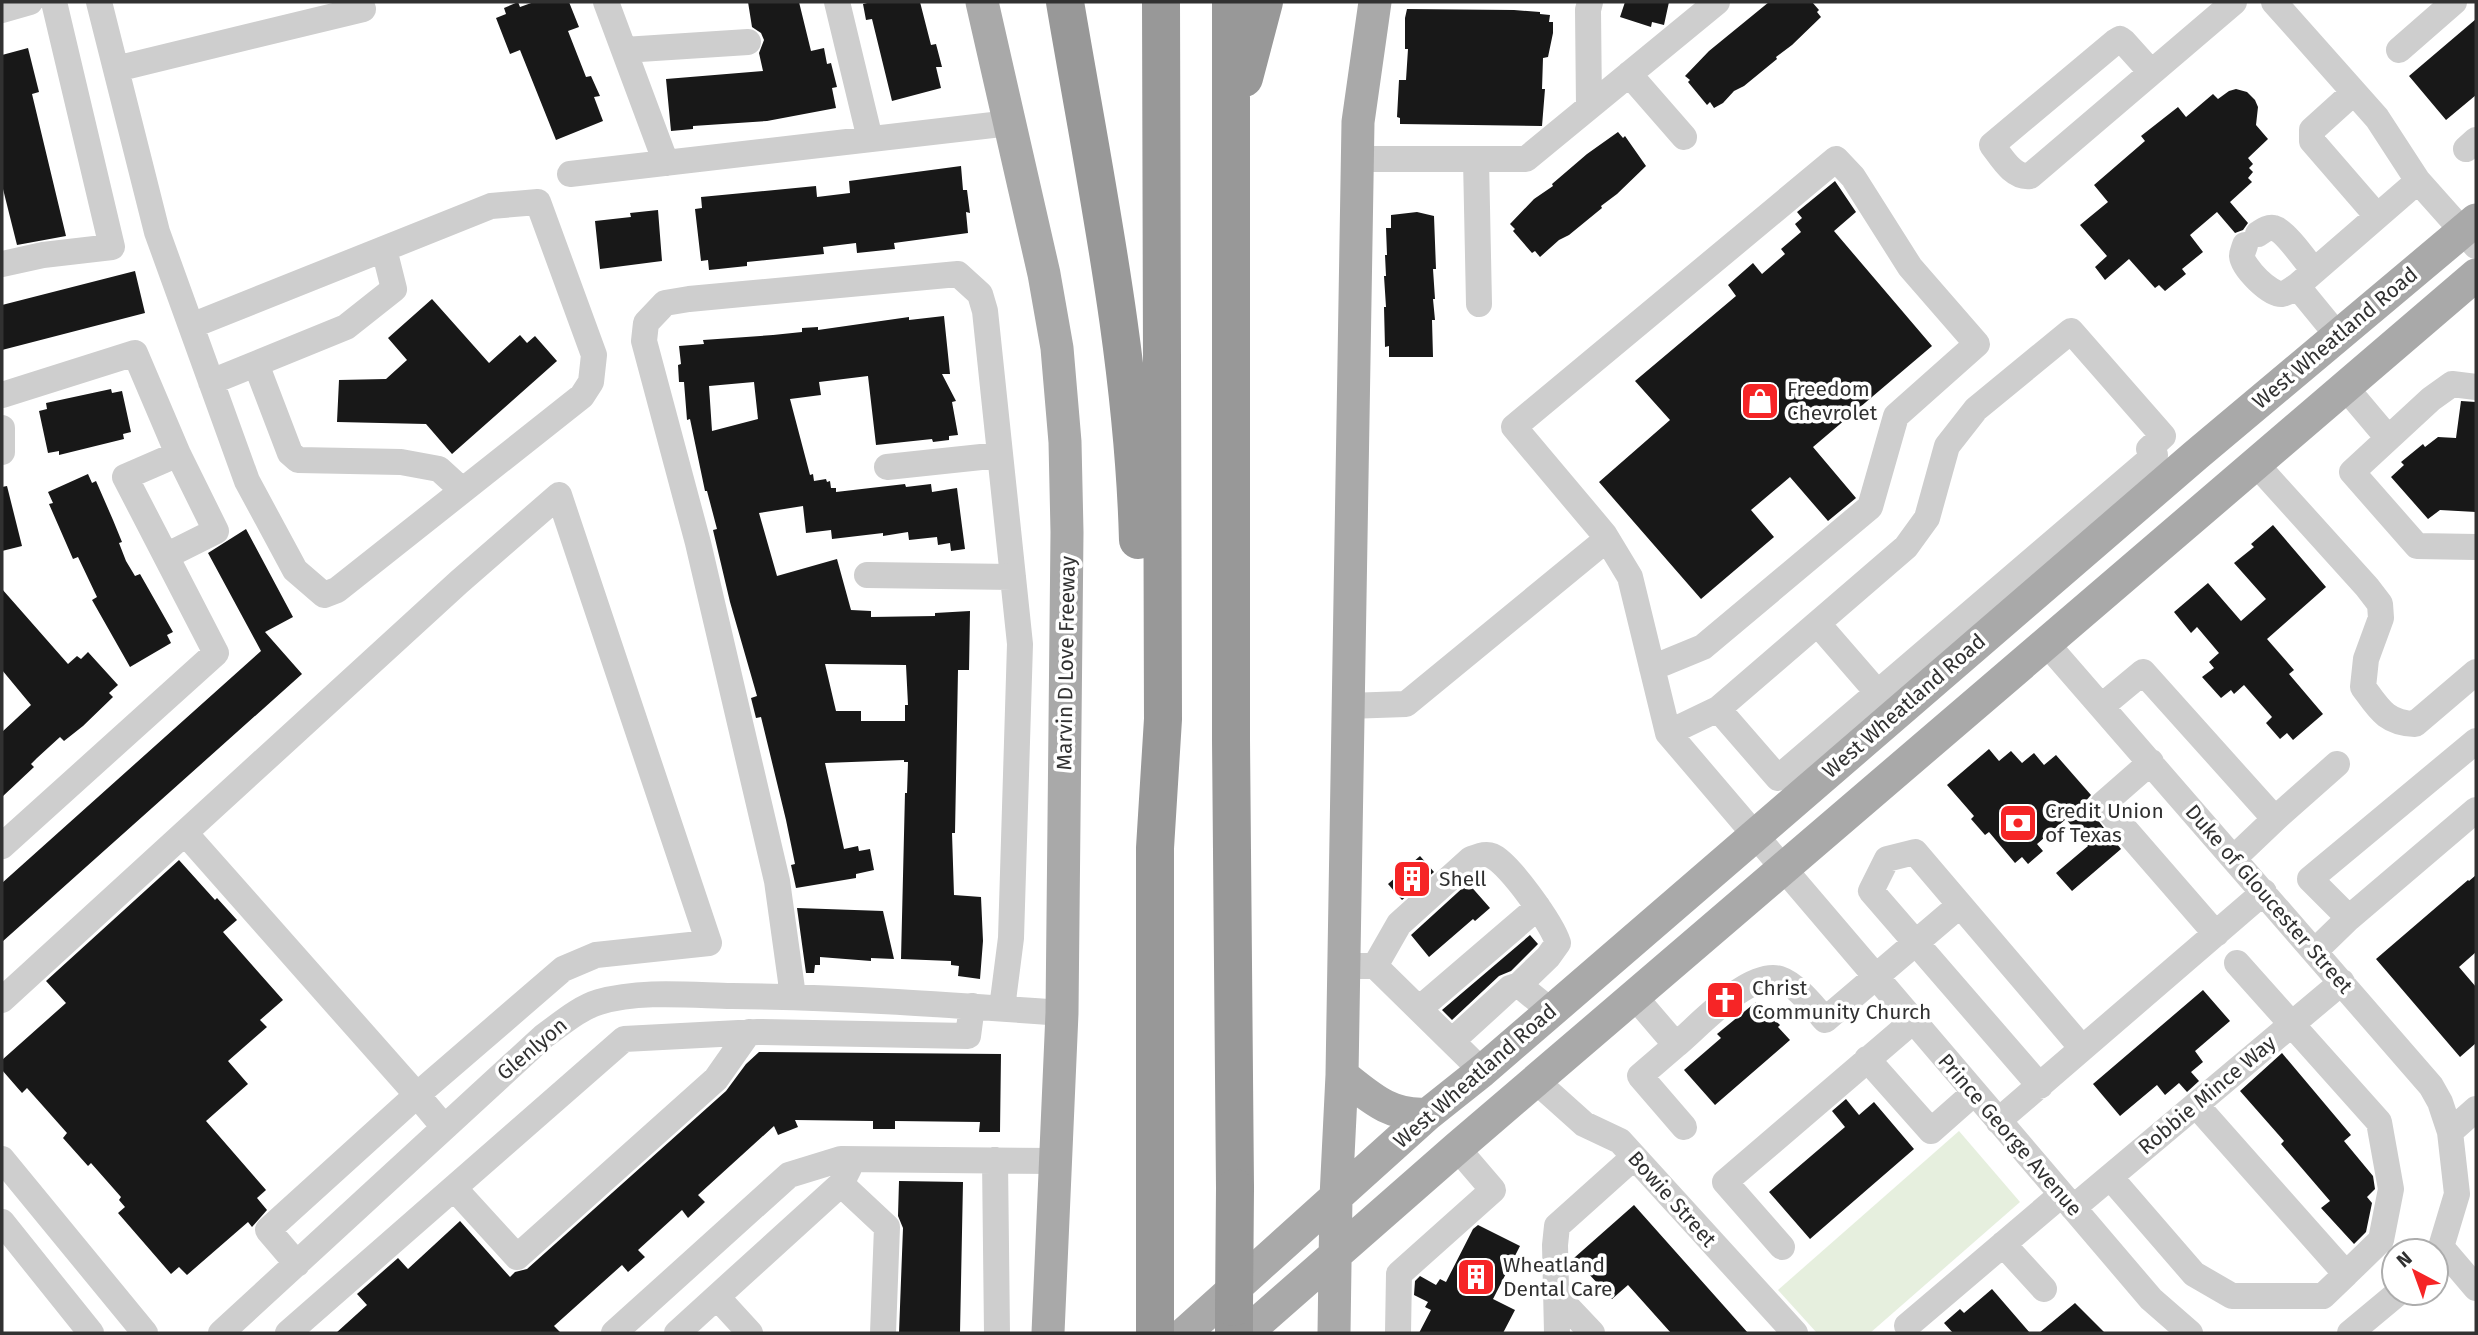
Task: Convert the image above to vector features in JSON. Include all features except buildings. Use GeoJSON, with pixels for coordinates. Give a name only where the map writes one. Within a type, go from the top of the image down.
{"type":"FeatureCollection","features":[{"type":"Feature","properties":{"kind":"highway"},"geometry":{"type":"LineString","coordinates":[[1065,2],[1116,303],[1130,419],[1137,514],[1142,715],[1155,848]]}},
{"type":"Feature","properties":{"kind":"highway"},"geometry":{"type":"LineString","coordinates":[[1155,1333],[1155,848],[1163,719],[1161,2]]}},
{"type":"Feature","properties":{"kind":"highway"},"geometry":{"type":"LineString","coordinates":[[1231,2],[1231,754],[1238,1325]]}},
{"type":"Feature","properties":{"kind":"highway"},"geometry":{"type":"LineString","coordinates":[[1230,131],[1264,2]]}},
{"type":"Feature","properties":{"kind":"main road","name":"Marvin D Love Freeway"},"geometry":{"type":"LineString","coordinates":[[982,2],[1033,223],[1055,335],[1065,442],[1067,545],[1062,1013],[1048,1333]]}},
{"type":"Feature","properties":{"kind":"main road"},"geometry":{"type":"LineString","coordinates":[[1334,1333],[1336,1197],[1342,1075],[1359,966],[1347,706],[1358,122],[1375,2]]}},
{"type":"Feature","properties":{"kind":"main road","name":"West Wheatland Road"},"geometry":{"type":"LineString","coordinates":[[1185,1333],[1428,1114],[1482,1071],[2196,455],[2338,336],[2472,232]]}},
{"type":"Feature","properties":{"kind":"main road","name":"West Wheatland Road"},"geometry":{"type":"LineString","coordinates":[[1238,1325],[1336,1252],[2476,275]]}},
{"type":"Feature","properties":{"kind":"main road"},"geometry":{"type":"LineString","coordinates":[[2196,455],[2225,488]]}},
{"type":"Feature","properties":{"kind":"main road"},"geometry":{"type":"LineString","coordinates":[[1536,1081],[1529,1062],[1536,1046],[1578,1006],[1618,953]]}},
{"type":"Feature","properties":{"kind":"main road"},"geometry":{"type":"LineString","coordinates":[[1342,1075],[1374,1101],[1395,1111],[1410,1115],[1428,1114]]}},
{"type":"Feature","properties":{"kind":"street"},"geometry":{"type":"LineString","coordinates":[[2,10],[30,2]]}},
{"type":"Feature","properties":{"kind":"street"},"geometry":{"type":"LineString","coordinates":[[2,264],[43,255],[112,247],[54,2]]}},
{"type":"Feature","properties":{"kind":"street"},"geometry":{"type":"LineString","coordinates":[[99,2],[157,232],[247,481],[295,570],[324,595],[337,590],[582,396],[591,382],[594,355],[538,202],[491,206],[191,326]]}},
{"type":"Feature","properties":{"kind":"street"},"geometry":{"type":"LineString","coordinates":[[606,2],[666,163]]}},
{"type":"Feature","properties":{"kind":"street"},"geometry":{"type":"LineString","coordinates":[[837,2],[870,139]]}},
{"type":"Feature","properties":{"kind":"street"},"geometry":{"type":"LineString","coordinates":[[1589,107],[1590,2]]}},
{"type":"Feature","properties":{"kind":"street"},"geometry":{"type":"LineString","coordinates":[[1357,159],[1526,159],[1717,2]]}},
{"type":"Feature","properties":{"kind":"street"},"geometry":{"type":"LineString","coordinates":[[2151,72],[2124,42],[2120,39],[2115,41],[1992,145],[2015,173],[2030,176],[2234,2]]}},
{"type":"Feature","properties":{"kind":"street"},"geometry":{"type":"LineString","coordinates":[[2274,2],[2377,118],[2418,181],[2472,232]]}},
{"type":"Feature","properties":{"kind":"street"},"geometry":{"type":"LineString","coordinates":[[2399,50],[2454,2]]}},
{"type":"Feature","properties":{"kind":"street"},"geometry":{"type":"LineString","coordinates":[[116,69],[363,9]]}},
{"type":"Feature","properties":{"kind":"street"},"geometry":{"type":"LineString","coordinates":[[624,50],[748,42]]}},
{"type":"Feature","properties":{"kind":"street"},"geometry":{"type":"LineString","coordinates":[[1629,74],[1684,136]]}},
{"type":"Feature","properties":{"kind":"street"},"geometry":{"type":"LineString","coordinates":[[2354,92],[2312,130],[2312,141],[2377,216]]}},
{"type":"Feature","properties":{"kind":"street"},"geometry":{"type":"LineString","coordinates":[[570,174],[1010,123]]}},
{"type":"Feature","properties":{"kind":"street"},"geometry":{"type":"LineString","coordinates":[[1476,159],[1479,304]]}},
{"type":"Feature","properties":{"kind":"street"},"geometry":{"type":"LineString","coordinates":[[1652,668],[1703,647],[1870,507],[1896,416],[1977,344],[1910,267],[1853,177],[1836,159],[1514,427],[1607,539],[1630,577],[1652,668],[1668,733],[1718,709],[1906,547],[1927,518],[1947,446],[1976,409],[2071,331],[2163,436],[2149,449],[2155,455],[1778,778],[1718,709]]}},
{"type":"Feature","properties":{"kind":"street"},"geometry":{"type":"LineString","coordinates":[[2338,336],[2306,278],[2280,232],[2272,228],[2265,229],[2251,240],[2242,257],[2267,290],[2286,294],[2306,278],[2418,181]]}},
{"type":"Feature","properties":{"kind":"street"},"geometry":{"type":"LineString","coordinates":[[211,382],[346,327],[394,289],[384,249]]}},
{"type":"Feature","properties":{"kind":"street"},"geometry":{"type":"LineString","coordinates":[[793,996],[777,881],[698,543],[644,341],[646,323],[665,303],[689,299],[958,274],[980,293],[985,311],[1020,644],[1011,938],[1002,1008]]}},
{"type":"Feature","properties":{"kind":"street"},"geometry":{"type":"LineString","coordinates":[[2,395],[135,353],[178,454],[216,531],[166,556]]}},
{"type":"Feature","properties":{"kind":"street"},"geometry":{"type":"LineString","coordinates":[[256,364],[290,453],[298,460],[401,462],[439,469],[462,490]]}},
{"type":"Feature","properties":{"kind":"street"},"geometry":{"type":"LineString","coordinates":[[2476,387],[2452,384],[2431,398],[2352,472],[2417,546],[2476,547]]}},
{"type":"Feature","properties":{"kind":"street"},"geometry":{"type":"LineString","coordinates":[[2344,387],[2388,438]]}},
{"type":"Feature","properties":{"kind":"street"},"geometry":{"type":"LineString","coordinates":[[2,428],[2,452]]}},
{"type":"Feature","properties":{"kind":"street"},"geometry":{"type":"LineString","coordinates":[[2,846],[216,653],[125,477],[178,454]]}},
{"type":"Feature","properties":{"kind":"street"},"geometry":{"type":"LineString","coordinates":[[887,467],[1000,455]]}},
{"type":"Feature","properties":{"kind":"street"},"geometry":{"type":"LineString","coordinates":[[2255,463],[2380,604],[2381,618],[2366,659],[2363,687],[2380,711],[2399,723],[2415,724],[2476,671]]}},
{"type":"Feature","properties":{"kind":"street"},"geometry":{"type":"LineString","coordinates":[[2,1000],[459,582],[559,495],[709,943],[596,955],[563,970],[417,1095],[268,1230],[297,1264]]}},
{"type":"Feature","properties":{"kind":"street"},"geometry":{"type":"LineString","coordinates":[[1347,706],[1406,704],[1607,539]]}},
{"type":"Feature","properties":{"kind":"street"},"geometry":{"type":"LineString","coordinates":[[867,575],[1013,577]]}},
{"type":"Feature","properties":{"kind":"street"},"geometry":{"type":"LineString","coordinates":[[1818,624],[1877,692]]}},
{"type":"Feature","properties":{"kind":"street","name":"Duke of Gloucester Street"},"geometry":{"type":"LineString","coordinates":[[2046,643],[2431,1086],[2440,1102],[2450,1132],[2457,1194],[2442,1237]]}},
{"type":"Feature","properties":{"kind":"street"},"geometry":{"type":"LineString","coordinates":[[2102,706],[2143,672],[2276,819]]}},
{"type":"Feature","properties":{"kind":"street","name":"Prince George Avenue"},"geometry":{"type":"LineString","coordinates":[[1668,733],[2151,1299],[2190,1333]]}},
{"type":"Feature","properties":{"kind":"street"},"geometry":{"type":"LineString","coordinates":[[2349,918],[2311,880],[2476,741]]}},
{"type":"Feature","properties":{"kind":"street"},"geometry":{"type":"LineString","coordinates":[[2151,762],[2103,804],[2216,934]]}},
{"type":"Feature","properties":{"kind":"street"},"geometry":{"type":"LineString","coordinates":[[2234,858],[2337,764]]}},
{"type":"Feature","properties":{"kind":"street"},"geometry":{"type":"LineString","coordinates":[[2315,951],[2349,918],[2476,810]]}},
{"type":"Feature","properties":{"kind":"street"},"geometry":{"type":"LineString","coordinates":[[185,833],[444,1128]]}},
{"type":"Feature","properties":{"kind":"street"},"geometry":{"type":"LineString","coordinates":[[2040,1086],[1871,891],[1887,859],[1915,852],[2082,1048]]}},
{"type":"Feature","properties":{"kind":"street"},"geometry":{"type":"LineString","coordinates":[[1452,1041],[1510,988],[1519,985],[1548,957],[1558,943],[1538,907],[1494,857],[1483,855],[1471,859],[1412,910],[1359,966],[1419,1009],[1482,1071]]}},
{"type":"Feature","properties":{"kind":"street"},"geometry":{"type":"LineString","coordinates":[[1998,1121],[2264,892]]}},
{"type":"Feature","properties":{"kind":"street"},"geometry":{"type":"LineString","coordinates":[[1684,1127],[1640,1076],[1741,989],[1759,980],[1781,979],[1805,997],[1825,1020],[1961,905]]}},
{"type":"Feature","properties":{"kind":"street"},"geometry":{"type":"LineString","coordinates":[[1419,1009],[1538,907]]}},
{"type":"Feature","properties":{"kind":"street"},"geometry":{"type":"LineString","coordinates":[[2110,1177],[2194,1274],[2232,1296],[2323,1296],[2381,1241],[2391,1189],[2379,1122],[2237,963]]}},
{"type":"Feature","properties":{"kind":"street","name":"Robbie Mince Way"},"geometry":{"type":"LineString","coordinates":[[1907,1326],[2003,1244],[2067,1201],[2110,1177],[2342,982]]}},
{"type":"Feature","properties":{"kind":"street"},"geometry":{"type":"LineString","coordinates":[[1519,985],[1551,1011]]}},
{"type":"Feature","properties":{"kind":"street"},"geometry":{"type":"LineString","coordinates":[[538,991],[561,1023]]}},
{"type":"Feature","properties":{"kind":"street","name":"Glenlyon"},"geometry":{"type":"LineString","coordinates":[[221,1333],[544,1035],[597,1003],[667,995],[793,996],[1062,1013]]}},
{"type":"Feature","properties":{"kind":"street"},"geometry":{"type":"LineString","coordinates":[[1634,996],[1676,1045]]}},
{"type":"Feature","properties":{"kind":"street"},"geometry":{"type":"LineString","coordinates":[[288,1333],[624,1039],[749,1032],[968,1036],[972,1006]]}},
{"type":"Feature","properties":{"kind":"street"},"geometry":{"type":"LineString","coordinates":[[1782,1247],[1725,1182],[1913,1021]]}},
{"type":"Feature","properties":{"kind":"street"},"geometry":{"type":"LineString","coordinates":[[454,1188],[517,1257],[716,1079],[749,1032]]}},
{"type":"Feature","properties":{"kind":"street"},"geometry":{"type":"LineString","coordinates":[[1867,1059],[1931,1131],[1974,1093]]}},
{"type":"Feature","properties":{"kind":"street","name":"Bowie Street"},"geometry":{"type":"LineString","coordinates":[[1536,1081],[1584,1124],[1620,1141],[1795,1333]]}},
{"type":"Feature","properties":{"kind":"street"},"geometry":{"type":"LineString","coordinates":[[2196,1105],[2346,1274]]}},
{"type":"Feature","properties":{"kind":"street"},"geometry":{"type":"LineString","coordinates":[[2450,1132],[2476,1109]]}},
{"type":"Feature","properties":{"kind":"street"},"geometry":{"type":"LineString","coordinates":[[1398,1333],[1399,1273],[1493,1190],[1457,1148]]}},
{"type":"Feature","properties":{"kind":"street"},"geometry":{"type":"LineString","coordinates":[[1557,1333],[1558,1226],[1634,1157]]}},
{"type":"Feature","properties":{"kind":"street"},"geometry":{"type":"LineString","coordinates":[[2,1159],[145,1333]]}},
{"type":"Feature","properties":{"kind":"street"},"geometry":{"type":"LineString","coordinates":[[614,1333],[789,1175],[841,1159],[1056,1161]]}},
{"type":"Feature","properties":{"kind":"street"},"geometry":{"type":"LineString","coordinates":[[677,1333],[841,1184],[853,1160]]}},
{"type":"Feature","properties":{"kind":"street"},"geometry":{"type":"LineString","coordinates":[[995,1160],[997,1333]]}},
{"type":"Feature","properties":{"kind":"street"},"geometry":{"type":"LineString","coordinates":[[841,1184],[887,1227],[883,1333]]}},
{"type":"Feature","properties":{"kind":"street"},"geometry":{"type":"LineString","coordinates":[[2,1223],[91,1333]]}},
{"type":"Feature","properties":{"kind":"street"},"geometry":{"type":"LineString","coordinates":[[2003,1244],[2044,1289]]}},
{"type":"Feature","properties":{"kind":"street"},"geometry":{"type":"LineString","coordinates":[[2450,1262],[2476,1288]]}},
{"type":"Feature","properties":{"kind":"street"},"geometry":{"type":"LineString","coordinates":[[1556,1295],[1592,1333]]}},
{"type":"Feature","properties":{"kind":"street"},"geometry":{"type":"LineString","coordinates":[[717,1297],[750,1333]]}},
{"type":"Feature","properties":{"kind":"street"},"geometry":{"type":"LineString","coordinates":[[2350,1333],[2381,1307]]}},
{"type":"Feature","properties":{"kind":"green space"},"geometry":{"type":"Polygon","coordinates":[[[1959,1131],[2020,1202],[1870,1333],[1817,1333],[1778,1290],[1959,1131]]]}},
{"type":"Feature","properties":{"kind":"place","name":"Freedom Chevrolet"},"geometry":{"type":"Point","coordinates":[1760,401]}},
{"type":"Feature","properties":{"kind":"place","name":"Credit Union of Texas"},"geometry":{"type":"Point","coordinates":[2018,823]}},
{"type":"Feature","properties":{"kind":"place","name":"Shell"},"geometry":{"type":"Point","coordinates":[1412,879]}},
{"type":"Feature","properties":{"kind":"place","name":"Christ Community Church"},"geometry":{"type":"Point","coordinates":[1725,1000]}},
{"type":"Feature","properties":{"kind":"place","name":"Wheatland Dental Care"},"geometry":{"type":"Point","coordinates":[1476,1277]}}]}
